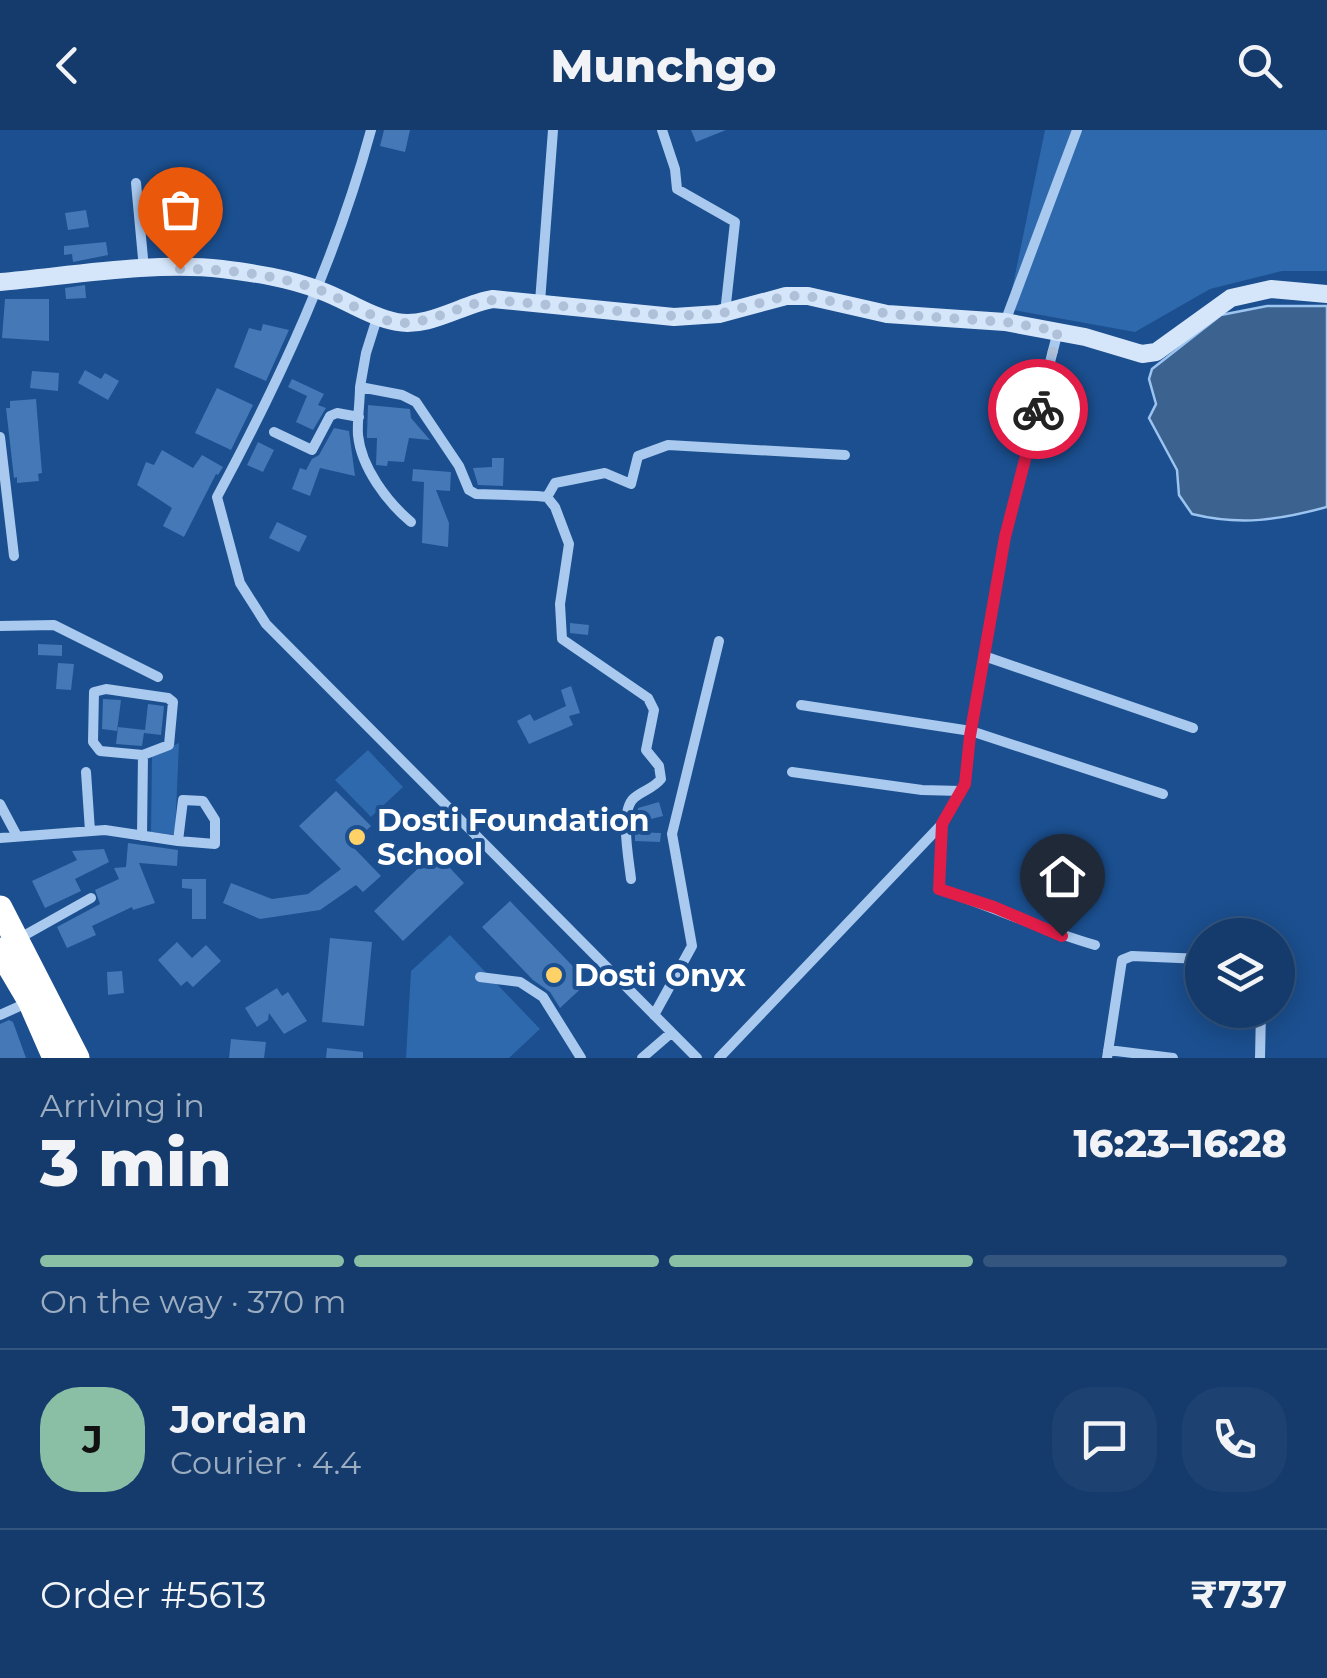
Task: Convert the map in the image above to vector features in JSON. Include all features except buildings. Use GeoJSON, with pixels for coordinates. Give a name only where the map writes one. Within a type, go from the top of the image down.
{"type":"FeatureCollection","features":[{"type":"Feature","properties":{"kind":"highway"},"geometry":{"type":"LineString","coordinates":[[0,908],[9,944],[77,1058]]}},
{"type":"Feature","properties":{"kind":"highway"},"geometry":{"type":"LineString","coordinates":[[38,998],[55,1058]]}},
{"type":"Feature","properties":{"kind":"street"},"geometry":{"type":"LineString","coordinates":[[371,130],[350,202],[292,349],[217,498],[240,583],[266,624],[696,1058]]}},
{"type":"Feature","properties":{"kind":"street"},"geometry":{"type":"LineString","coordinates":[[540,302],[552,130]]}},
{"type":"Feature","properties":{"kind":"street"},"geometry":{"type":"LineString","coordinates":[[662,130],[676,170],[677,189],[735,222],[725,313]]}},
{"type":"Feature","properties":{"kind":"street"},"geometry":{"type":"LineString","coordinates":[[1005,322],[1077,130]]}},
{"type":"Feature","properties":{"kind":"street"},"geometry":{"type":"LineString","coordinates":[[136,183],[144,270]]}},
{"type":"Feature","properties":{"kind":"street"},"geometry":{"type":"LineString","coordinates":[[0,282],[144,270],[216,269],[267,276],[317,289],[399,323],[430,320],[474,302],[493,300],[651,316],[725,313],[786,296],[808,296],[888,314],[1005,322],[1058,331],[1142,354],[1156,352],[1230,298],[1271,289],[1327,294]]}},
{"type":"Feature","properties":{"kind":"street"},"geometry":{"type":"LineString","coordinates":[[378,316],[360,387],[358,435],[362,455],[384,494],[411,522]]}},
{"type":"Feature","properties":{"kind":"street"},"geometry":{"type":"LineString","coordinates":[[719,1058],[942,824],[965,784],[1005,537],[1058,331]]}},
{"type":"Feature","properties":{"kind":"street"},"geometry":{"type":"LineString","coordinates":[[360,387],[402,395],[416,402],[476,494],[546,497],[556,507],[569,544],[560,604],[562,638],[648,698],[654,710],[646,750],[659,766],[661,779],[633,798],[628,807],[631,879]]}},
{"type":"Feature","properties":{"kind":"street"},"geometry":{"type":"LineString","coordinates":[[274,432],[312,450],[330,416],[337,413],[359,417]]}},
{"type":"Feature","properties":{"kind":"street"},"geometry":{"type":"LineString","coordinates":[[0,437],[14,556]]}},
{"type":"Feature","properties":{"kind":"street"},"geometry":{"type":"LineString","coordinates":[[546,497],[555,483],[605,473],[630,484],[638,456],[668,445],[845,455]]}},
{"type":"Feature","properties":{"kind":"street"},"geometry":{"type":"LineString","coordinates":[[0,626],[54,625],[158,677]]}},
{"type":"Feature","properties":{"kind":"street"},"geometry":{"type":"LineString","coordinates":[[654,1015],[692,946],[672,834],[719,642]]}},
{"type":"Feature","properties":{"kind":"street"},"geometry":{"type":"LineString","coordinates":[[984,656],[1193,728]]}},
{"type":"Feature","properties":{"kind":"street"},"geometry":{"type":"LineString","coordinates":[[106,689],[173,702],[169,745],[143,755],[100,751],[93,742],[94,692],[106,689]]}},
{"type":"Feature","properties":{"kind":"street"},"geometry":{"type":"LineString","coordinates":[[801,705],[971,731],[1163,794]]}},
{"type":"Feature","properties":{"kind":"street"},"geometry":{"type":"LineString","coordinates":[[142,836],[143,755]]}},
{"type":"Feature","properties":{"kind":"street"},"geometry":{"type":"LineString","coordinates":[[86,772],[90,831]]}},
{"type":"Feature","properties":{"kind":"street"},"geometry":{"type":"LineString","coordinates":[[792,772],[922,790],[961,791]]}},
{"type":"Feature","properties":{"kind":"street"},"geometry":{"type":"LineString","coordinates":[[0,838],[105,830],[178,842],[215,844],[214,820],[204,801],[183,800],[178,842]]}},
{"type":"Feature","properties":{"kind":"street"},"geometry":{"type":"LineString","coordinates":[[0,804],[16,836]]}},
{"type":"Feature","properties":{"kind":"street"},"geometry":{"type":"LineString","coordinates":[[942,824],[939,889],[1095,945]]}},
{"type":"Feature","properties":{"kind":"street"},"geometry":{"type":"LineString","coordinates":[[9,944],[91,898]]}},
{"type":"Feature","properties":{"kind":"street"},"geometry":{"type":"LineString","coordinates":[[1173,1058],[1107,1054],[1122,960],[1132,956],[1185,958]]}},
{"type":"Feature","properties":{"kind":"street"},"geometry":{"type":"LineString","coordinates":[[480,977],[520,982],[542,997],[581,1058]]}},
{"type":"Feature","properties":{"kind":"street"},"geometry":{"type":"LineString","coordinates":[[0,1015],[38,998]]}},
{"type":"Feature","properties":{"kind":"street"},"geometry":{"type":"LineString","coordinates":[[1260,1058],[1261,1028]]}},
{"type":"Feature","properties":{"kind":"street"},"geometry":{"type":"LineString","coordinates":[[647,1056],[672,1033]]}},
{"type":"Feature","properties":{"kind":"shaded area"},"geometry":{"type":"Polygon","coordinates":[[[1045,130],[1327,130],[1327,271],[1282,271],[1210,289],[1135,332],[1008,309],[1045,130]]]}},
{"type":"Feature","properties":{"kind":"shaded area"},"geometry":{"type":"Polygon","coordinates":[[[1267,306],[1327,306],[1327,507],[1260,520],[1192,514],[1179,495],[1177,470],[1149,418],[1156,404],[1149,379],[1152,369],[1221,315],[1267,306]]]}},
{"type":"Feature","properties":{"kind":"shaded area"},"geometry":{"type":"Polygon","coordinates":[[[179,743],[175,835],[151,832],[152,756],[179,743]]]}},
{"type":"Feature","properties":{"kind":"shaded area"},"geometry":{"type":"Polygon","coordinates":[[[368,750],[403,787],[371,817],[335,780],[368,750]]]}},
{"type":"Feature","properties":{"kind":"shaded area"},"geometry":{"type":"Polygon","coordinates":[[[450,935],[540,1029],[509,1058],[406,1058],[411,971],[450,935]]]}},
{"type":"Feature","properties":{"kind":"way so far"},"geometry":{"type":"LineString","coordinates":[[180,269],[267,276],[317,289],[399,323],[430,320],[474,302],[493,300],[674,316],[719,314],[786,296],[808,296],[888,314],[1005,322],[1058,331],[1038,409]]}},
{"type":"Feature","properties":{"kind":"place","name":"Dosti Foundation School"},"geometry":{"type":"Point","coordinates":[357,837]}},
{"type":"Feature","properties":{"kind":"place","name":"Dosti Onyx"},"geometry":{"type":"Point","coordinates":[554,975]}},
{"type":"Feature","properties":{"kind":"route"},"geometry":{"type":"LineString","coordinates":[[1038,409],[1005,537],[965,784],[942,824],[939,889],[1062,936]]}}]}
